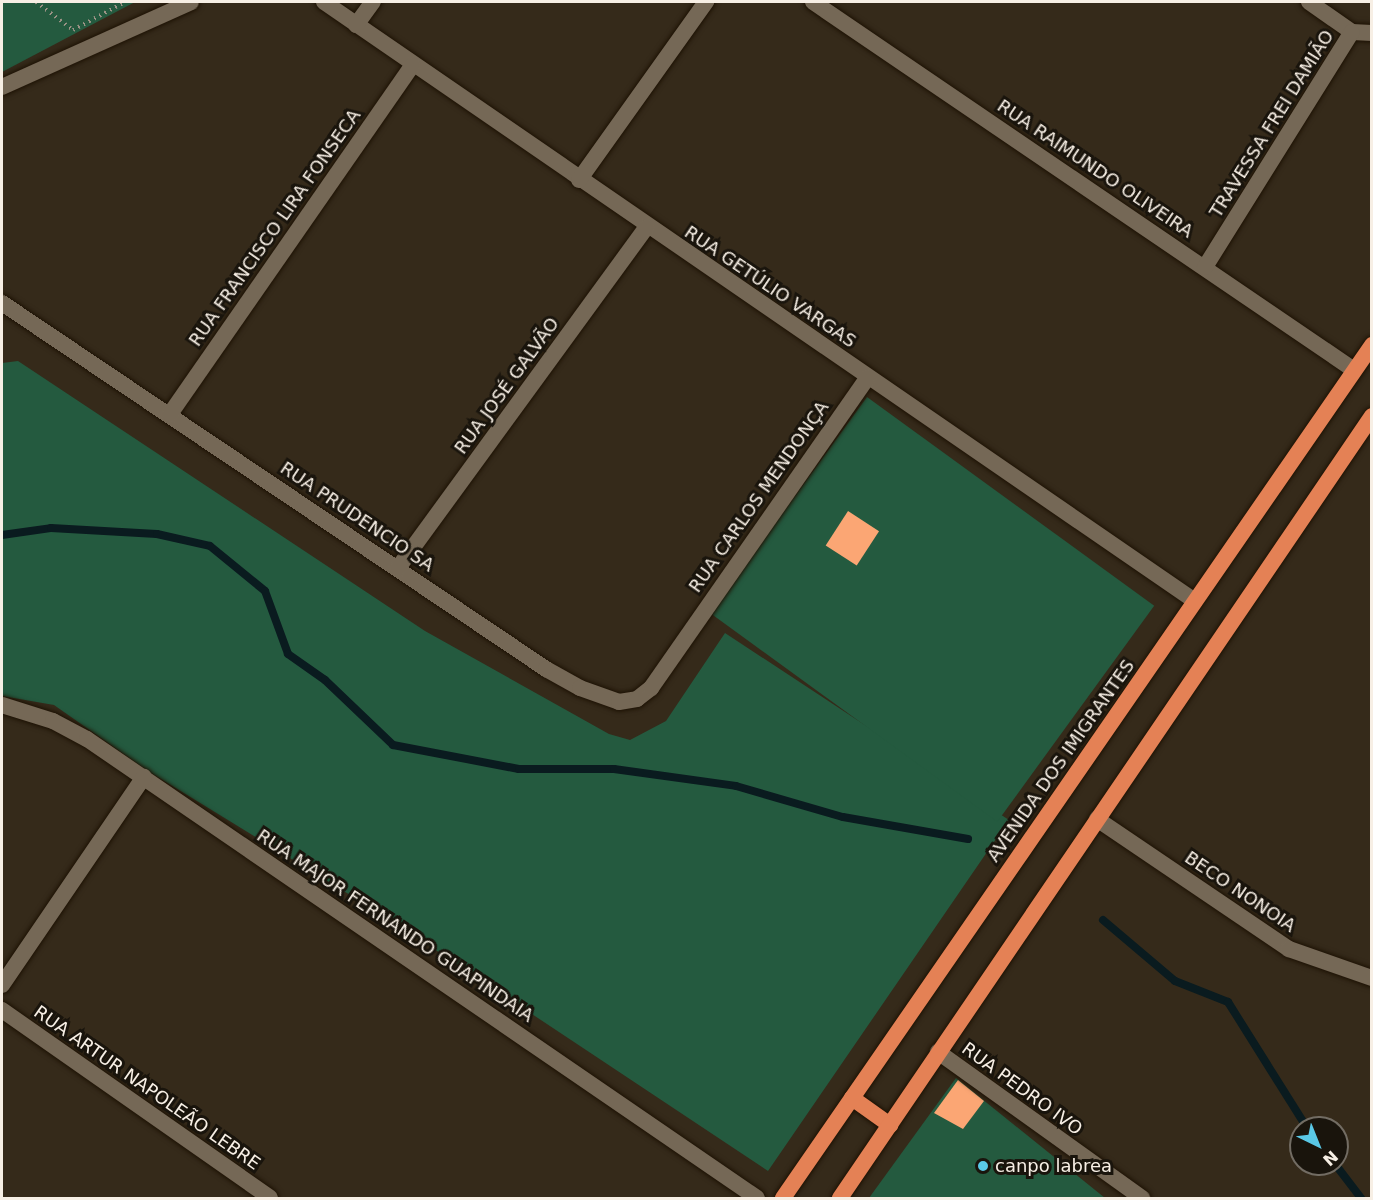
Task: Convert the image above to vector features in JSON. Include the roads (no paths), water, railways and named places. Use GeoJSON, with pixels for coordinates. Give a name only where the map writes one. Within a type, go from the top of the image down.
{"type":"FeatureCollection","features":[{"type":"Feature","properties":{"kind":"highway","name":"AVENIDA DOS IMIGRANTES"},"geometry":{"type":"LineString","coordinates":[[783,1198],[1371,345]]}},
{"type":"Feature","properties":{"kind":"highway"},"geometry":{"type":"LineString","coordinates":[[840,1198],[1371,416]]}},
{"type":"Feature","properties":{"kind":"highway"},"geometry":{"type":"LineString","coordinates":[[852,1098],[890,1125]]}},
{"type":"Feature","properties":{"kind":"street"},"geometry":{"type":"LineString","coordinates":[[2,87],[157,10],[191,2]]}},
{"type":"Feature","properties":{"kind":"street","name":"RUA GETÚLIO VARGAS"},"geometry":{"type":"LineString","coordinates":[[324,2],[647,227],[1195,601]]}},
{"type":"Feature","properties":{"kind":"street"},"geometry":{"type":"LineString","coordinates":[[356,25],[373,2]]}},
{"type":"Feature","properties":{"kind":"street"},"geometry":{"type":"LineString","coordinates":[[579,180],[706,2]]}},
{"type":"Feature","properties":{"kind":"street","name":"RUA RAIMUNDO OLIVEIRA"},"geometry":{"type":"LineString","coordinates":[[813,2],[1354,370]]}},
{"type":"Feature","properties":{"kind":"street"},"geometry":{"type":"LineString","coordinates":[[1310,2],[1352,32],[1371,33]]}},
{"type":"Feature","properties":{"kind":"street","name":"TRAVESSA FREI DAMIÃO"},"geometry":{"type":"LineString","coordinates":[[1205,267],[1352,32]]}},
{"type":"Feature","properties":{"kind":"street","name":"RUA FRANCISCO LIRA FONSECA"},"geometry":{"type":"LineString","coordinates":[[170,414],[413,66]]}},
{"type":"Feature","properties":{"kind":"street","name":"RUA JOSÉ GALVÃO"},"geometry":{"type":"LineString","coordinates":[[398,568],[647,227]]}},
{"type":"Feature","properties":{"kind":"street","name":"RUA PRUDENCIO SA"},"geometry":{"type":"LineString","coordinates":[[5,309],[170,414],[546,669],[580,688],[619,702],[637,699],[651,688],[683,640]]}},
{"type":"Feature","properties":{"kind":"street","name":"RUA CARLOS MENDONÇA"},"geometry":{"type":"LineString","coordinates":[[683,640],[868,377]]}},
{"type":"Feature","properties":{"kind":"street","name":"RUA MAJOR FERNANDO GUAPINDAIA"},"geometry":{"type":"LineString","coordinates":[[2,705],[53,721],[144,777],[757,1198]]}},
{"type":"Feature","properties":{"kind":"street"},"geometry":{"type":"LineString","coordinates":[[2,985],[144,777]]}},
{"type":"Feature","properties":{"kind":"street","name":"BECO NONOIA"},"geometry":{"type":"LineString","coordinates":[[1097,819],[1289,949],[1371,978]]}},
{"type":"Feature","properties":{"kind":"street","name":"RUA ARTUR NAPOLEÃO LEBRE"},"geometry":{"type":"LineString","coordinates":[[2,1010],[270,1198]]}},
{"type":"Feature","properties":{"kind":"street","name":"RUA PEDRO IVO"},"geometry":{"type":"LineString","coordinates":[[938,1052],[1142,1198]]}},
{"type":"Feature","properties":{"kind":"waterway"},"geometry":{"type":"LineString","coordinates":[[2,535],[51,528],[157,534],[210,546],[265,591],[288,654],[325,680],[393,745],[519,769],[614,769],[736,786],[843,817],[968,839]]}},
{"type":"Feature","properties":{"kind":"waterway"},"geometry":{"type":"LineString","coordinates":[[1103,920],[1175,981],[1228,1002],[1299,1116]]}},
{"type":"Feature","properties":{"kind":"waterway"},"geometry":{"type":"LineString","coordinates":[[1344,1176],[1361,1198]]}},
{"type":"Feature","properties":{"kind":"place","name":"canpo labrea"},"geometry":{"type":"Point","coordinates":[983,1166]}}]}
